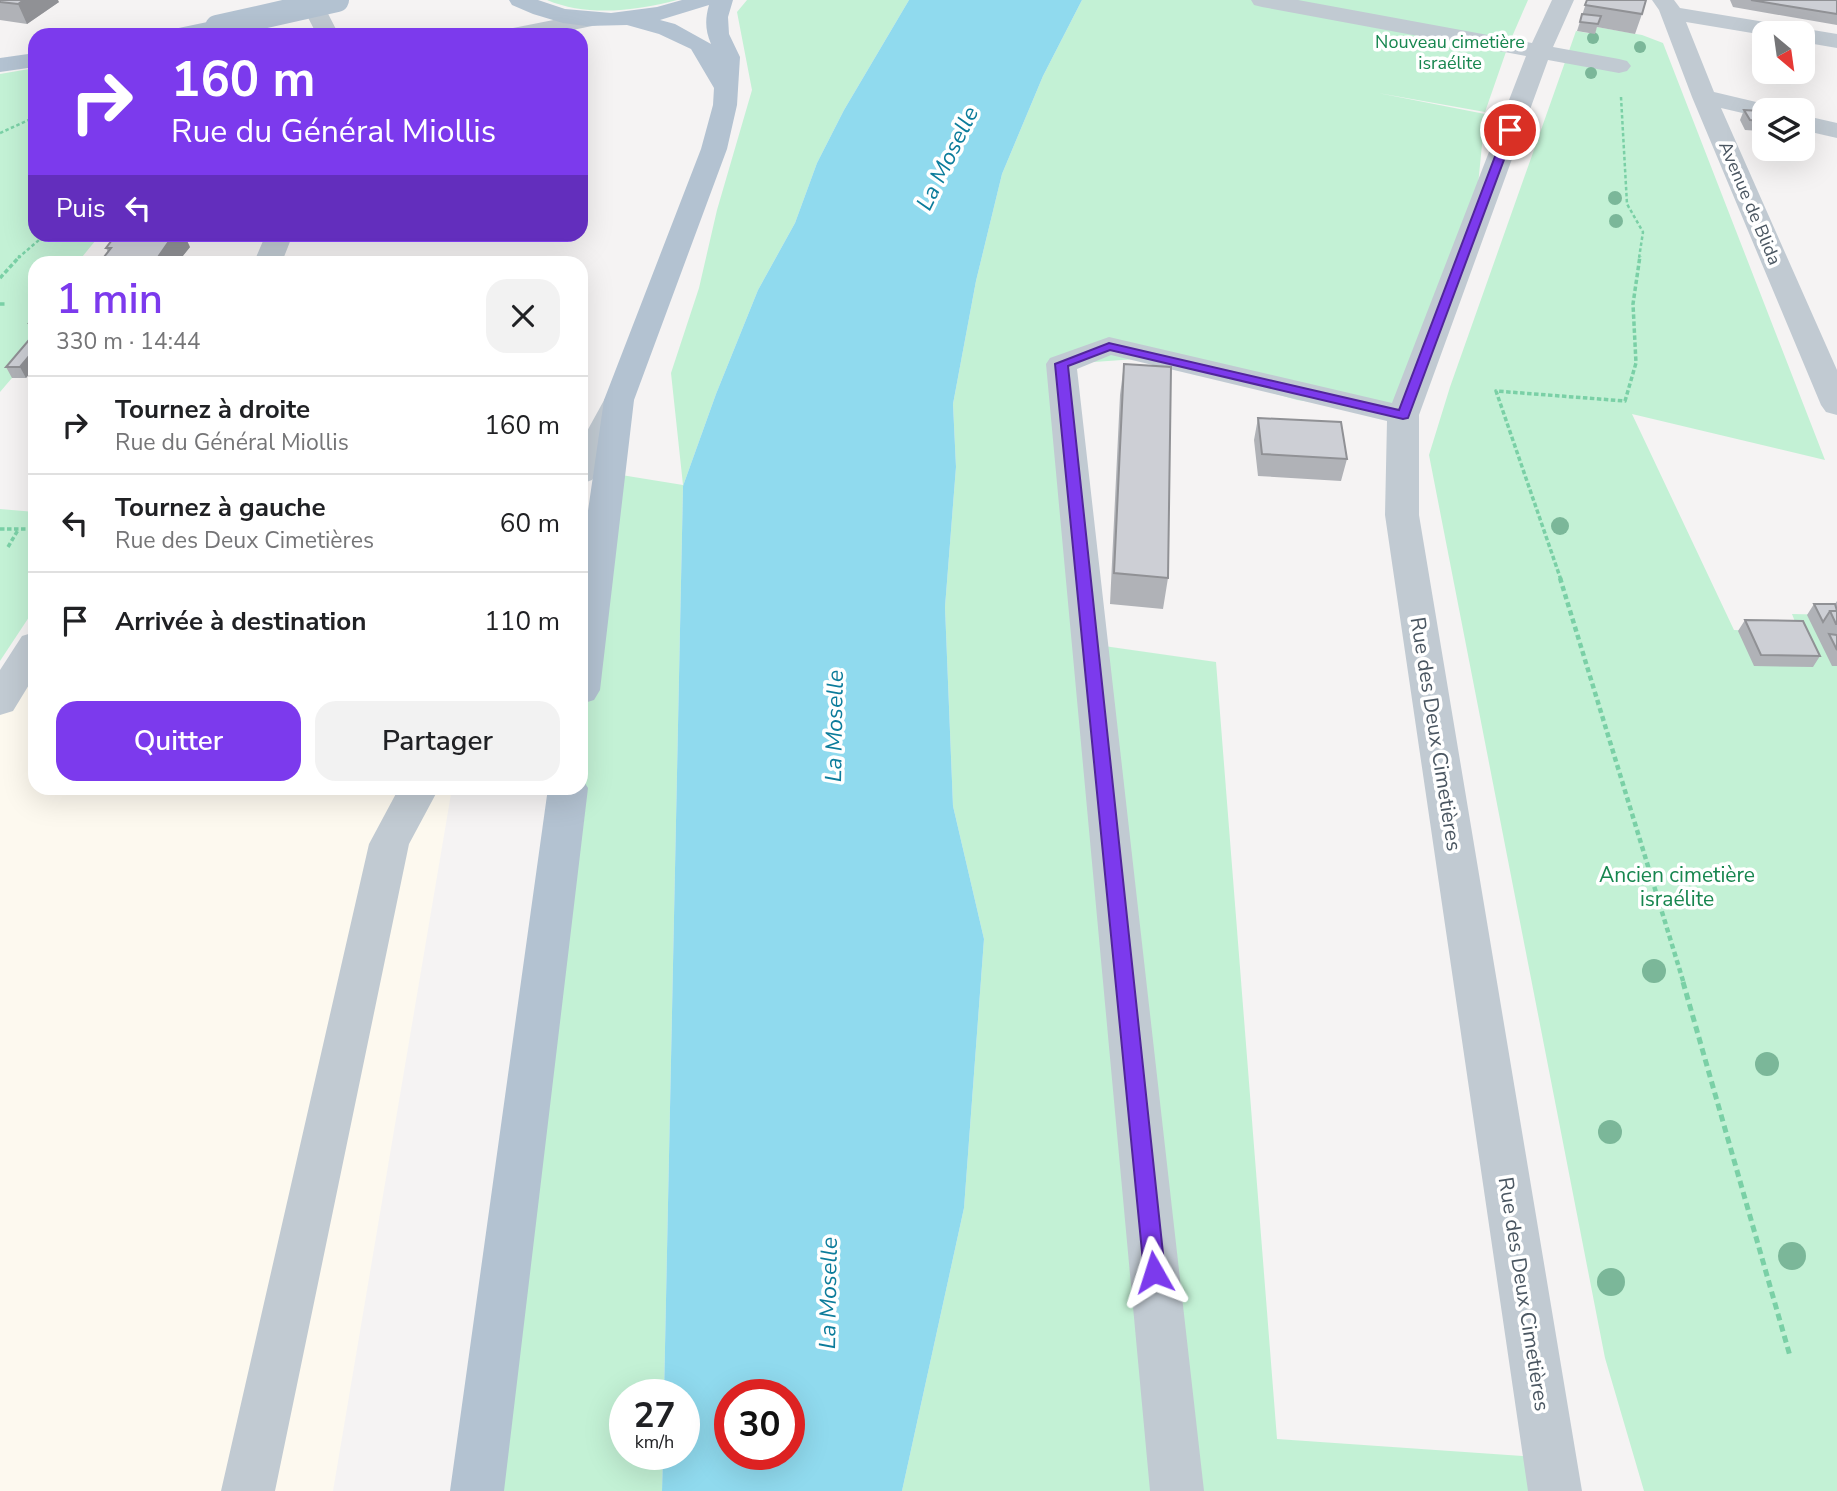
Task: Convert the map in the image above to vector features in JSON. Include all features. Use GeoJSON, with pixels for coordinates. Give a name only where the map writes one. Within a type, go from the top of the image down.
{"type":"FeatureCollection","features":[{"type":"Feature","properties":{"kind":"main road"},"geometry":{"type":"LineString","coordinates":[[212,28],[337,0]]}},
{"type":"Feature","properties":{"kind":"main road"},"geometry":{"type":"LineString","coordinates":[[520,0],[541,10],[594,19],[665,12],[702,0]]}},
{"type":"Feature","properties":{"kind":"main road"},"geometry":{"type":"LineString","coordinates":[[588,637],[619,400],[714,149],[727,90],[728,57],[718,34],[717,17],[722,0]]}},
{"type":"Feature","properties":{"kind":"main road"},"geometry":{"type":"LineString","coordinates":[[625,18],[667,29],[700,45],[727,90]]}},
{"type":"Feature","properties":{"kind":"main road"},"geometry":{"type":"LineString","coordinates":[[0,65],[28,61]]}},
{"type":"Feature","properties":{"kind":"main road"},"geometry":{"type":"LineString","coordinates":[[477,1491],[567,795]]}},
{"type":"Feature","properties":{"kind":"street"},"geometry":{"type":"LineString","coordinates":[[310,0],[324,28]]}},
{"type":"Feature","properties":{"kind":"street"},"geometry":{"type":"LineString","coordinates":[[1262,0],[1619,66]]}},
{"type":"Feature","properties":{"kind":"street","name":"Rue des Deux Cimetières"},"geometry":{"type":"LineString","coordinates":[[1555,1491],[1402,516],[1403,415],[1539,52],[1563,0]]}},
{"type":"Feature","properties":{"kind":"street"},"geometry":{"type":"LineString","coordinates":[[1667,7],[1752,25]]}},
{"type":"Feature","properties":{"kind":"street","name":"Avenue de Blida"},"geometry":{"type":"LineString","coordinates":[[1667,7],[1837,405]]}},
{"type":"Feature","properties":{"kind":"street"},"geometry":{"type":"LineString","coordinates":[[548,28],[594,19]]}},
{"type":"Feature","properties":{"kind":"street"},"geometry":{"type":"LineString","coordinates":[[1815,37],[1837,41]]}},
{"type":"Feature","properties":{"kind":"street"},"geometry":{"type":"LineString","coordinates":[[1704,97],[1752,108]]}},
{"type":"Feature","properties":{"kind":"street"},"geometry":{"type":"LineString","coordinates":[[1815,125],[1837,131]]}},
{"type":"Feature","properties":{"kind":"street"},"geometry":{"type":"LineString","coordinates":[[1177,1491],[1061,364],[1109,346],[1403,415]]}},
{"type":"Feature","properties":{"kind":"street"},"geometry":{"type":"LineString","coordinates":[[588,460],[619,400]]}},
{"type":"Feature","properties":{"kind":"street"},"geometry":{"type":"LineString","coordinates":[[0,701],[28,656]]}},
{"type":"Feature","properties":{"kind":"street"},"geometry":{"type":"LineString","coordinates":[[248,1491],[389,845],[415,795]]}},
{"type":"Feature","properties":{"kind":"path"},"geometry":{"type":"LineString","coordinates":[[1619,66],[1627,204],[1643,232],[1633,304],[1636,363],[1625,401],[1496,391],[1573,615],[1671,939],[1790,1356]]}},
{"type":"Feature","properties":{"kind":"path"},"geometry":{"type":"LineString","coordinates":[[0,133],[28,120]]}},
{"type":"Feature","properties":{"kind":"path"},"geometry":{"type":"LineString","coordinates":[[0,278],[36,242]]}},
{"type":"Feature","properties":{"kind":"path"},"geometry":{"type":"LineString","coordinates":[[0,304],[6,304]]}},
{"type":"Feature","properties":{"kind":"path"},"geometry":{"type":"LineString","coordinates":[[0,529],[28,528]]}},
{"type":"Feature","properties":{"kind":"path"},"geometry":{"type":"LineString","coordinates":[[8,547],[18,529]]}},
{"type":"Feature","properties":{"kind":"shaded area"},"geometry":{"type":"Polygon","coordinates":[[[28,658],[28,795],[451,795],[333,1491],[0,1491],[0,701],[28,658]]]}},
{"type":"Feature","properties":{"kind":"green space"},"geometry":{"type":"Polygon","coordinates":[[[547,0],[677,0],[645,7],[595,10],[578,9],[547,0]]]}},
{"type":"Feature","properties":{"kind":"green space"},"geometry":{"type":"Polygon","coordinates":[[[747,0],[909,0],[844,110],[817,163],[795,223],[758,290],[683,486],[664,1379],[609,1379],[609,1470],[663,1470],[662,1491],[477,1491],[567,795],[588,795],[588,636],[609,473],[683,485],[671,373],[699,288],[717,210],[752,90],[737,12],[747,0]]]}},
{"type":"Feature","properties":{"kind":"green space","name":"Nouveau cimetière israélite"},"geometry":{"type":"Polygon","coordinates":[[[1082,0],[1528,0],[1508,46],[1485,112],[1378,93],[1485,114],[1474,226],[1403,415],[1297,400],[1199,372],[1136,359],[1080,363],[1062,374],[1090,644],[1216,662],[1277,1439],[1550,1458],[1555,1491],[902,1491],[964,1208],[984,939],[953,806],[945,607],[956,467],[953,404],[976,281],[1002,174],[1043,76],[1082,0]]]}},
{"type":"Feature","properties":{"kind":"green space","name":"Ancien cimetière israélite"},"geometry":{"type":"Polygon","coordinates":[[[1597,27],[1642,35],[1663,43],[1825,460],[1632,414],[1734,630],[1799,632],[1792,614],[1837,615],[1837,1491],[1644,1491],[1605,1358],[1429,455],[1450,387],[1576,31],[1594,34],[1597,27]]]}},
{"type":"Feature","properties":{"kind":"green space"},"geometry":{"type":"Polygon","coordinates":[[[28,69],[28,242],[94,242],[83,256],[28,256],[28,359],[0,392],[0,74],[28,69]]]}},
{"type":"Feature","properties":{"kind":"green space"},"geometry":{"type":"Polygon","coordinates":[[[0,509],[28,511],[28,619],[0,661],[0,509]]]}},
{"type":"Feature","properties":{"kind":"water","name":"La Moselle"},"geometry":{"type":"Polygon","coordinates":[[[909,0],[1082,0],[1043,76],[1002,174],[976,281],[953,404],[956,467],[945,607],[953,806],[984,939],[964,1208],[902,1491],[662,1491],[663,1470],[700,1470],[700,1379],[664,1379],[683,486],[758,290],[795,223],[817,163],[844,110],[909,0]]]}},
{"type":"Feature","properties":{"kind":"building"},"geometry":{"type":"Polygon","coordinates":[[[0,0],[24,0],[18,4],[0,0]]]}},
{"type":"Feature","properties":{"kind":"building"},"geometry":{"type":"Polygon","coordinates":[[[1587,0],[1646,0],[1642,14],[1585,5],[1587,0]]]}},
{"type":"Feature","properties":{"kind":"building"},"geometry":{"type":"Polygon","coordinates":[[[1751,0],[1837,0],[1837,14],[1751,0]]]}},
{"type":"Feature","properties":{"kind":"building"},"geometry":{"type":"Polygon","coordinates":[[[1582,14],[1601,16],[1598,24],[1580,22],[1582,14]]]}},
{"type":"Feature","properties":{"kind":"building"},"geometry":{"type":"Polygon","coordinates":[[[1744,110],[1752,110],[1750,120],[1744,110]]]}},
{"type":"Feature","properties":{"kind":"building"},"geometry":{"type":"Polygon","coordinates":[[[110,242],[168,242],[159,256],[105,256],[111,248],[106,248],[110,242]]]}},
{"type":"Feature","properties":{"kind":"building"},"geometry":{"type":"Polygon","coordinates":[[[28,341],[28,357],[20,367],[6,367],[28,341]]]}},
{"type":"Feature","properties":{"kind":"building"},"geometry":{"type":"Polygon","coordinates":[[[1124,364],[1171,367],[1168,578],[1114,573],[1124,364]]]}},
{"type":"Feature","properties":{"kind":"building"},"geometry":{"type":"Polygon","coordinates":[[[1258,418],[1341,422],[1347,459],[1262,454],[1258,418]]]}},
{"type":"Feature","properties":{"kind":"building"},"geometry":{"type":"Polygon","coordinates":[[[1814,604],[1835,604],[1837,611],[1830,611],[1823,622],[1814,604]]]}},
{"type":"Feature","properties":{"kind":"building"},"geometry":{"type":"Polygon","coordinates":[[[1830,611],[1837,611],[1837,624],[1836,624],[1830,611]]]}},
{"type":"Feature","properties":{"kind":"building"},"geometry":{"type":"Polygon","coordinates":[[[1745,620],[1803,621],[1820,656],[1761,655],[1745,620]]]}},
{"type":"Feature","properties":{"kind":"building"},"geometry":{"type":"Polygon","coordinates":[[[1829,634],[1837,635],[1837,650],[1829,634]]]}},
{"type":"Feature","properties":{"kind":"route"},"geometry":{"type":"LineString","coordinates":[[1154,1272],[1061,364],[1076,356],[1109,346],[1403,415],[1510,130]]}}]}
